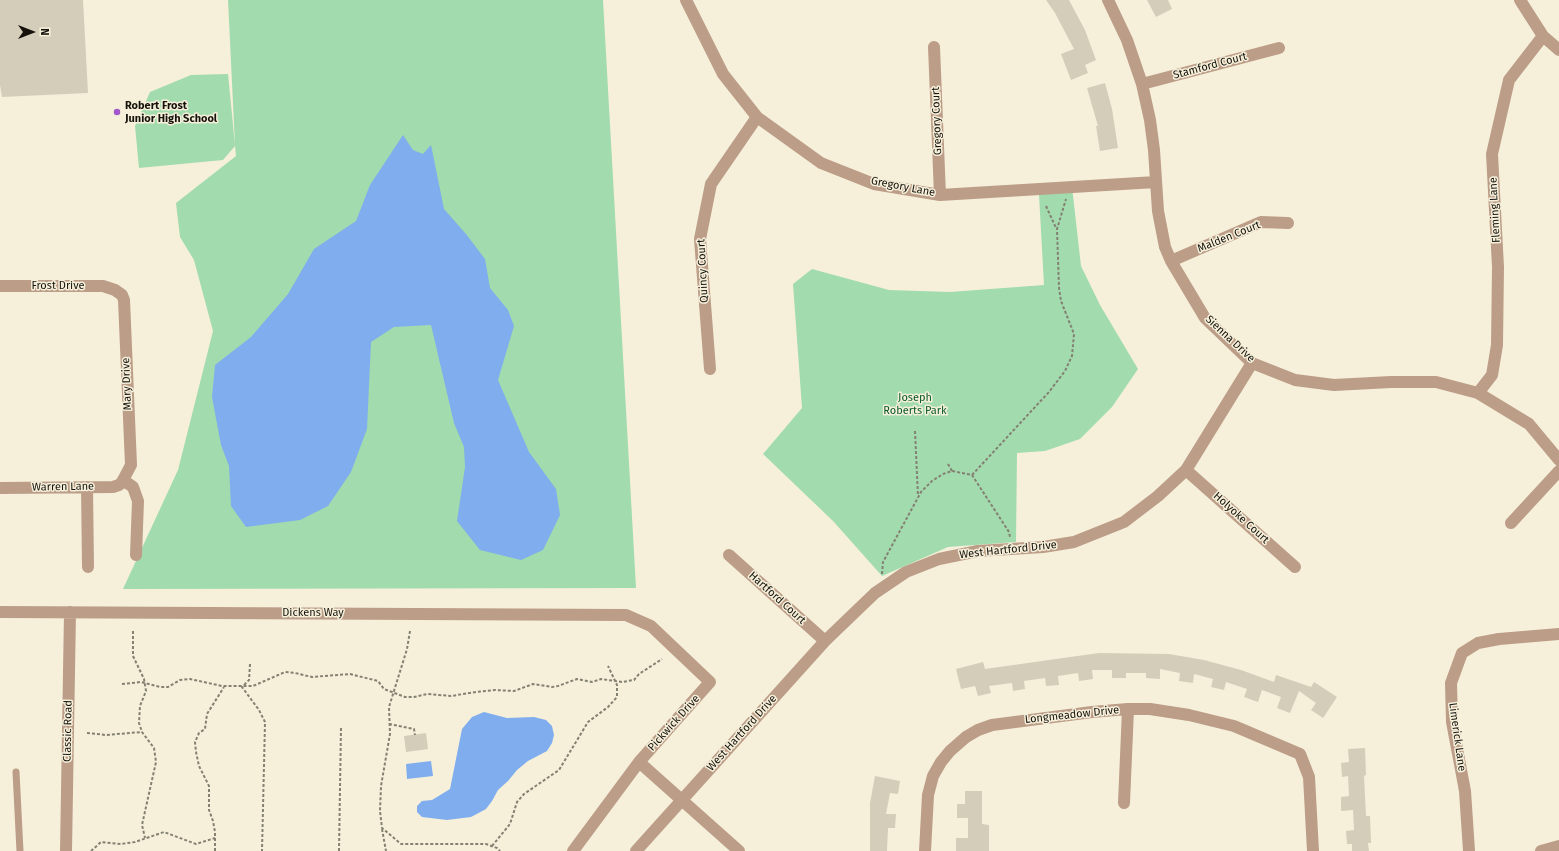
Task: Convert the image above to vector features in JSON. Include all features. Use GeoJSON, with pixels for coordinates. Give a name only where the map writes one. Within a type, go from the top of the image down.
{"type":"FeatureCollection","features":[{"type":"Feature","properties":{"kind":"street","name":"Gregory Lane"},"geometry":{"type":"LineString","coordinates":[[686,0],[723,74],[757,117],[821,163],[874,184],[940,195],[1156,182]]}},
{"type":"Feature","properties":{"kind":"street","name":"Sienna Drive"},"geometry":{"type":"LineString","coordinates":[[1108,0],[1127,40],[1142,84],[1150,120],[1154,150],[1161,231],[1171,261],[1205,318],[1252,362],[1295,380],[1334,385],[1392,382],[1436,382],[1478,393],[1529,424],[1559,460]]}},
{"type":"Feature","properties":{"kind":"street"},"geometry":{"type":"LineString","coordinates":[[1520,0],[1543,36],[1559,50]]}},
{"type":"Feature","properties":{"kind":"street","name":"Fleming Lane"},"geometry":{"type":"LineString","coordinates":[[1478,393],[1492,375],[1497,345],[1498,267],[1492,154],[1509,80],[1543,36]]}},
{"type":"Feature","properties":{"kind":"street","name":"Gregory Court"},"geometry":{"type":"LineString","coordinates":[[934,47],[940,195]]}},
{"type":"Feature","properties":{"kind":"street","name":"Stamford Court"},"geometry":{"type":"LineString","coordinates":[[1142,84],[1279,48]]}},
{"type":"Feature","properties":{"kind":"street","name":"Quincy Court"},"geometry":{"type":"LineString","coordinates":[[710,369],[700,239],[711,184],[757,117]]}},
{"type":"Feature","properties":{"kind":"street","name":"Malden Court"},"geometry":{"type":"LineString","coordinates":[[1171,261],[1261,222],[1288,223]]}},
{"type":"Feature","properties":{"kind":"street","name":"Frost Drive"},"geometry":{"type":"LineString","coordinates":[[0,286],[103,286],[115,290]]}},
{"type":"Feature","properties":{"kind":"street","name":"Mary Drive"},"geometry":{"type":"LineString","coordinates":[[115,290],[122,295],[124,300],[130,465],[123,480]]}},
{"type":"Feature","properties":{"kind":"street","name":"West Hartford Drive"},"geometry":{"type":"LineString","coordinates":[[636,851],[825,641],[882,587],[906,572],[939,559],[978,551],[1043,547],[1074,542],[1124,522],[1158,496],[1186,470],[1252,362]]}},
{"type":"Feature","properties":{"kind":"street","name":"Holyoke Court"},"geometry":{"type":"LineString","coordinates":[[1186,470],[1295,567]]}},
{"type":"Feature","properties":{"kind":"street"},"geometry":{"type":"LineString","coordinates":[[1511,523],[1559,471]]}},
{"type":"Feature","properties":{"kind":"street"},"geometry":{"type":"LineString","coordinates":[[123,480],[133,487],[138,501],[136,555]]}},
{"type":"Feature","properties":{"kind":"street","name":"Warren Lane"},"geometry":{"type":"LineString","coordinates":[[0,488],[113,487],[118,485],[123,480]]}},
{"type":"Feature","properties":{"kind":"street"},"geometry":{"type":"LineString","coordinates":[[87,487],[88,567]]}},
{"type":"Feature","properties":{"kind":"street","name":"Hartford Court"},"geometry":{"type":"LineString","coordinates":[[729,555],[825,641]]}},
{"type":"Feature","properties":{"kind":"street","name":"Dickens Way"},"geometry":{"type":"LineString","coordinates":[[0,612],[626,615]]}},
{"type":"Feature","properties":{"kind":"street","name":"Classic Road"},"geometry":{"type":"LineString","coordinates":[[66,851],[70,612]]}},
{"type":"Feature","properties":{"kind":"street","name":"Pickwick Drive"},"geometry":{"type":"LineString","coordinates":[[573,851],[639,762],[710,682],[651,626],[626,615]]}},
{"type":"Feature","properties":{"kind":"street","name":"Limerick Lane"},"geometry":{"type":"LineString","coordinates":[[1469,851],[1465,791],[1452,722],[1451,683],[1462,653],[1478,643],[1499,639],[1559,634]]}},
{"type":"Feature","properties":{"kind":"street"},"geometry":{"type":"LineString","coordinates":[[1124,803],[1128,709]]}},
{"type":"Feature","properties":{"kind":"street","name":"Longmeadow Drive"},"geometry":{"type":"LineString","coordinates":[[925,851],[928,795],[933,776],[941,762],[950,751],[966,737],[978,730],[999,724],[1128,709],[1189,715],[1234,726],[1300,754],[1309,777],[1313,851]]}},
{"type":"Feature","properties":{"kind":"street"},"geometry":{"type":"LineString","coordinates":[[639,762],[739,851]]}},
{"type":"Feature","properties":{"kind":"street"},"geometry":{"type":"LineString","coordinates":[[1541,851],[1559,846]]}},
{"type":"Feature","properties":{"kind":"lane"},"geometry":{"type":"LineString","coordinates":[[16,772],[20,851]]}},
{"type":"Feature","properties":{"kind":"path"},"geometry":{"type":"LineString","coordinates":[[972,475],[1049,392],[1065,371],[1072,356],[1074,334],[1061,301],[1059,288],[1057,229],[1067,196]]}},
{"type":"Feature","properties":{"kind":"path"},"geometry":{"type":"LineString","coordinates":[[1046,206],[1057,229]]}},
{"type":"Feature","properties":{"kind":"path"},"geometry":{"type":"LineString","coordinates":[[915,431],[918,497]]}},
{"type":"Feature","properties":{"kind":"path"},"geometry":{"type":"LineString","coordinates":[[948,464],[952,471]]}},
{"type":"Feature","properties":{"kind":"path"},"geometry":{"type":"LineString","coordinates":[[882,587],[883,562],[921,492],[932,481],[943,474],[952,471],[972,475],[1009,532],[1011,548]]}},
{"type":"Feature","properties":{"kind":"path"},"geometry":{"type":"LineString","coordinates":[[133,630],[133,656],[144,679],[146,691],[140,706],[139,723],[142,732],[154,748],[156,762],[142,825],[145,838]]}},
{"type":"Feature","properties":{"kind":"path"},"geometry":{"type":"LineString","coordinates":[[386,851],[380,811],[381,786],[390,734],[389,707],[395,693],[410,631]]}},
{"type":"Feature","properties":{"kind":"path"},"geometry":{"type":"LineString","coordinates":[[122,684],[141,682],[160,687],[168,687],[180,680],[190,679],[225,686],[242,687],[253,686],[285,672],[312,678],[350,674],[378,681],[384,688],[405,697],[414,697],[427,694],[451,696],[501,690],[514,691],[534,684],[552,687],[578,679],[592,682],[602,679],[622,682],[634,680],[639,674],[662,659]]}},
{"type":"Feature","properties":{"kind":"path"},"geometry":{"type":"LineString","coordinates":[[242,687],[249,680],[250,664]]}},
{"type":"Feature","properties":{"kind":"path"},"geometry":{"type":"LineString","coordinates":[[492,846],[510,824],[517,802],[524,794],[558,770],[588,722],[608,707],[617,697],[617,685],[608,666]]}},
{"type":"Feature","properties":{"kind":"path"},"geometry":{"type":"LineString","coordinates":[[215,851],[213,821],[209,810],[208,786],[199,766],[195,742],[199,733],[205,729],[207,714],[225,686]]}},
{"type":"Feature","properties":{"kind":"path"},"geometry":{"type":"LineString","coordinates":[[242,687],[259,710],[265,722],[262,851]]}},
{"type":"Feature","properties":{"kind":"path"},"geometry":{"type":"LineString","coordinates":[[389,724],[414,729],[415,734]]}},
{"type":"Feature","properties":{"kind":"path"},"geometry":{"type":"LineString","coordinates":[[339,851],[341,727]]}},
{"type":"Feature","properties":{"kind":"path"},"geometry":{"type":"LineString","coordinates":[[87,733],[106,735],[142,732]]}},
{"type":"Feature","properties":{"kind":"path"},"geometry":{"type":"LineString","coordinates":[[382,828],[401,844],[486,844],[500,851]]}},
{"type":"Feature","properties":{"kind":"path"},"geometry":{"type":"LineString","coordinates":[[91,851],[101,842],[121,844],[164,832],[196,844],[215,838]]}},
{"type":"Feature","properties":{"kind":"green space"},"geometry":{"type":"Polygon","coordinates":[[[228,0],[603,0],[636,588],[123,589],[178,470],[213,331],[194,260],[180,237],[176,203],[236,156],[235,146],[223,160],[139,168],[135,126],[150,92],[191,75],[228,74],[235,145],[228,0]]]}},
{"type":"Feature","properties":{"kind":"green space","name":"Joseph Roberts Park"},"geometry":{"type":"Polygon","coordinates":[[[1072,187],[1081,266],[1100,305],[1138,369],[1112,407],[1080,439],[1045,451],[1017,453],[1016,542],[948,547],[882,576],[833,521],[763,454],[802,408],[793,284],[812,269],[889,290],[950,292],[1044,285],[1039,195],[1072,187]]]}},
{"type":"Feature","properties":{"kind":"water"},"geometry":{"type":"Polygon","coordinates":[[[403,135],[413,150],[423,154],[431,145],[444,209],[485,259],[490,288],[508,310],[514,326],[498,380],[529,452],[556,489],[560,515],[543,550],[521,560],[480,550],[457,521],[465,467],[464,447],[454,423],[431,325],[394,327],[371,342],[367,429],[351,472],[328,506],[300,520],[246,527],[231,506],[229,466],[221,445],[212,397],[215,365],[251,337],[288,294],[314,249],[356,221],[370,185],[403,135]]]}},
{"type":"Feature","properties":{"kind":"water"},"geometry":{"type":"Polygon","coordinates":[[[484,712],[507,718],[534,717],[546,720],[552,726],[554,735],[552,743],[547,751],[528,761],[517,770],[498,790],[486,809],[471,817],[447,820],[422,817],[417,812],[417,806],[422,801],[432,800],[450,789],[462,729],[472,717],[484,712]]]}},
{"type":"Feature","properties":{"kind":"water"},"geometry":{"type":"Polygon","coordinates":[[[431,761],[433,776],[407,779],[406,764],[431,761]]]}},
{"type":"Feature","properties":{"kind":"building"},"geometry":{"type":"Polygon","coordinates":[[[0,0],[83,0],[88,93],[2,97],[0,85],[0,0]]]}},
{"type":"Feature","properties":{"kind":"building"},"geometry":{"type":"Polygon","coordinates":[[[1046,0],[1069,0],[1085,30],[1096,60],[1085,65],[1088,73],[1071,80],[1061,54],[1074,49],[1055,13],[1046,0]]]}},
{"type":"Feature","properties":{"kind":"building"},"geometry":{"type":"Polygon","coordinates":[[[1147,0],[1168,0],[1172,9],[1156,17],[1147,0]]]}},
{"type":"Feature","properties":{"kind":"building"},"geometry":{"type":"Polygon","coordinates":[[[1105,83],[1112,109],[1118,148],[1100,151],[1096,126],[1098,126],[1087,88],[1105,83]]]}},
{"type":"Feature","properties":{"kind":"building"},"geometry":{"type":"Polygon","coordinates":[[[1099,653],[1169,654],[1204,660],[1241,670],[1274,682],[1276,675],[1311,687],[1314,682],[1337,697],[1323,718],[1311,710],[1316,703],[1299,691],[1290,713],[1277,708],[1281,697],[1262,690],[1258,702],[1244,697],[1247,689],[1226,682],[1224,690],[1211,687],[1213,679],[1194,674],[1193,683],[1179,681],[1180,673],[1160,669],[1160,679],[1146,678],[1146,673],[1126,673],[1126,678],[1112,678],[1112,670],[1092,670],[1093,679],[1079,681],[1078,673],[1058,676],[1059,685],[1046,686],[1045,678],[1024,681],[1025,689],[1013,691],[1012,683],[989,686],[991,693],[978,696],[975,686],[961,689],[956,669],[983,662],[985,669],[1099,653]]]}},
{"type":"Feature","properties":{"kind":"building"},"geometry":{"type":"Polygon","coordinates":[[[426,733],[428,749],[406,752],[404,736],[426,733]]]}},
{"type":"Feature","properties":{"kind":"building"},"geometry":{"type":"Polygon","coordinates":[[[1365,748],[1366,775],[1364,776],[1366,816],[1370,816],[1371,843],[1368,843],[1369,851],[1352,851],[1352,844],[1347,844],[1346,831],[1354,830],[1353,810],[1341,811],[1341,797],[1349,796],[1348,776],[1342,777],[1341,763],[1349,762],[1348,749],[1365,748]]]}},
{"type":"Feature","properties":{"kind":"building"},"geometry":{"type":"Polygon","coordinates":[[[875,776],[900,781],[898,794],[890,793],[886,814],[896,814],[895,828],[888,828],[887,851],[870,851],[870,803],[875,776]]]}},
{"type":"Feature","properties":{"kind":"building"},"geometry":{"type":"Polygon","coordinates":[[[965,791],[982,791],[982,824],[989,825],[989,851],[956,851],[956,838],[968,838],[968,818],[957,818],[957,804],[965,804],[965,791]]]}},
{"type":"Feature","properties":{"kind":"place","name":"Robert Frost Junior High School"},"geometry":{"type":"Point","coordinates":[117,112]}}]}
